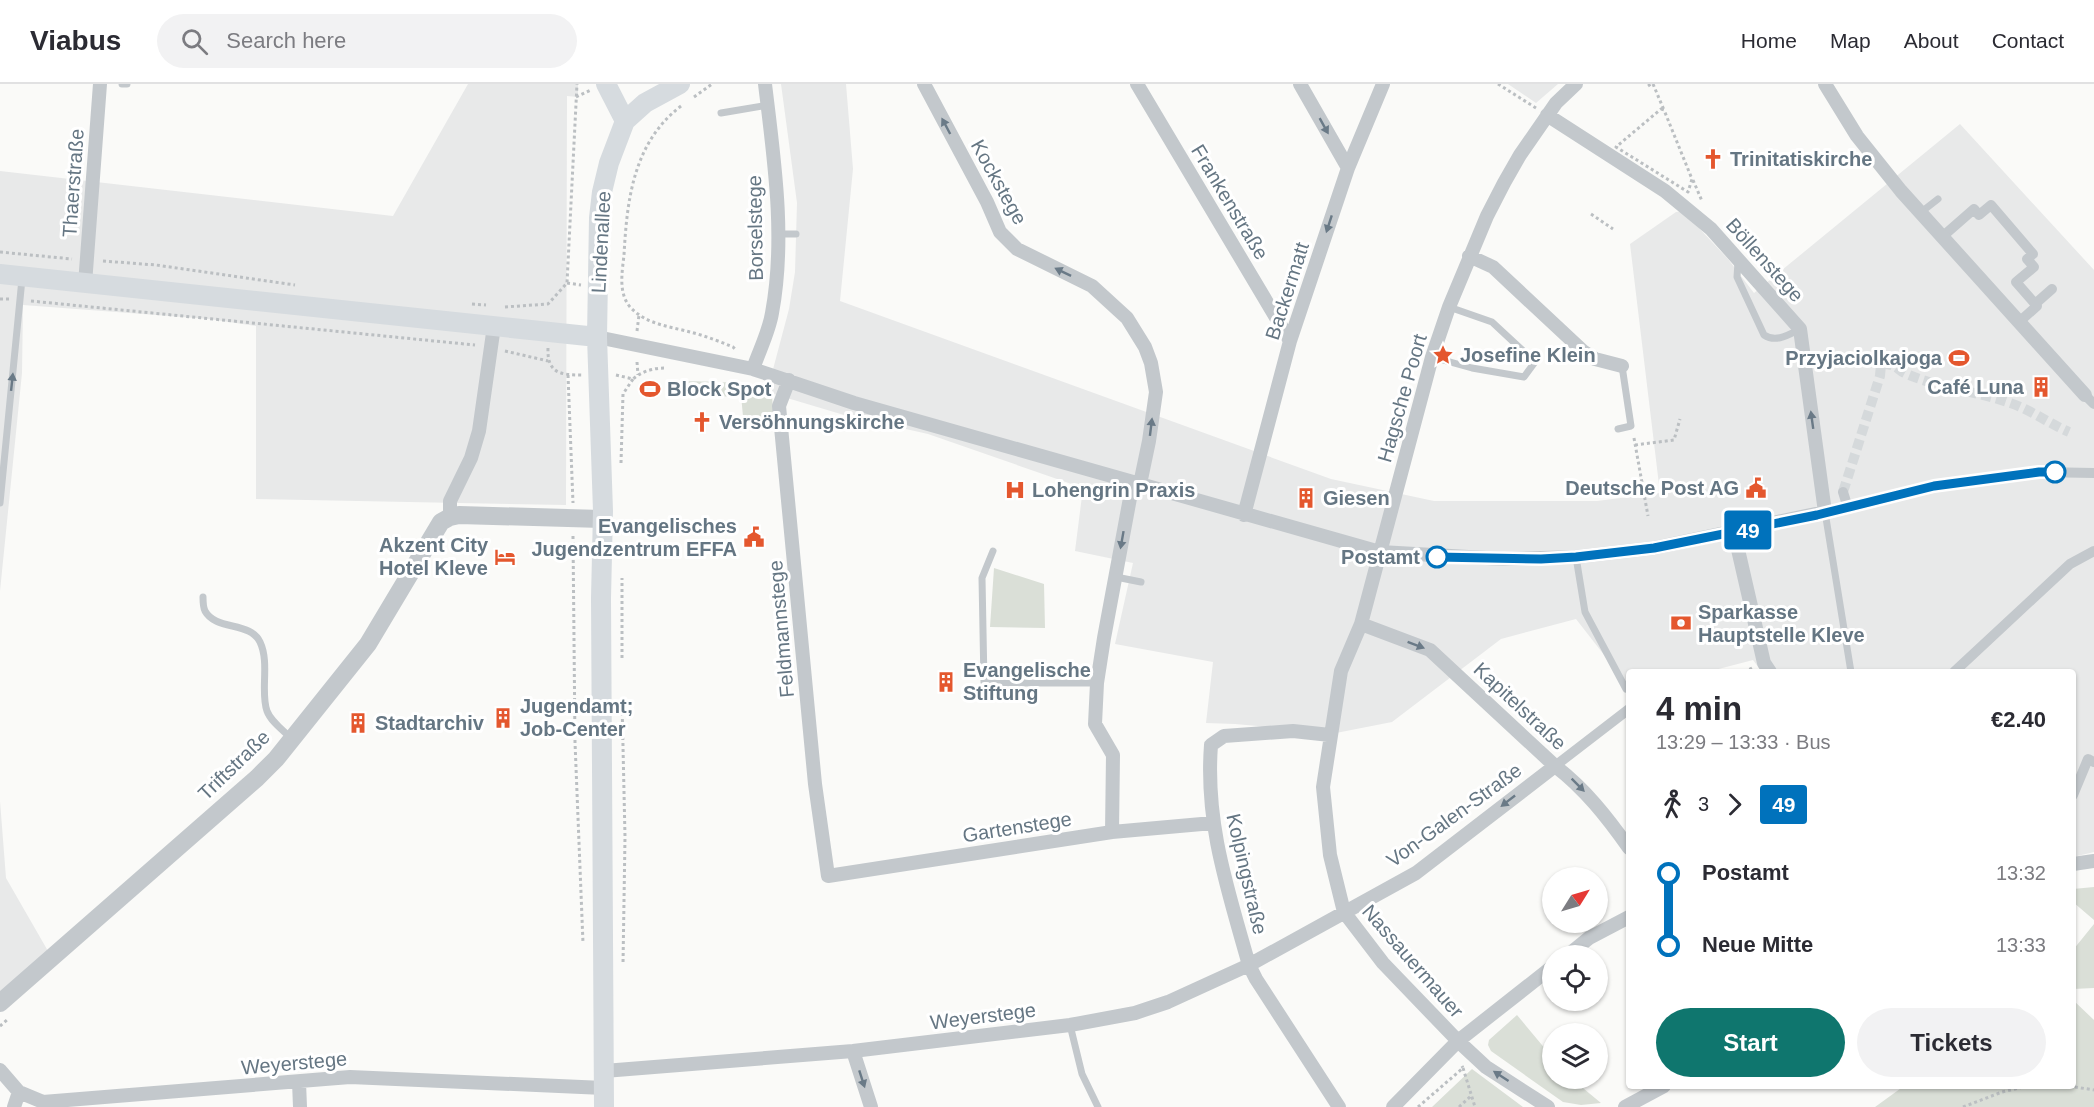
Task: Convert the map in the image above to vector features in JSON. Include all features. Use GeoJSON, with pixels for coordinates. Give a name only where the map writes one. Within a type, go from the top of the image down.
{"type":"FeatureCollection","features":[{"type":"Feature","properties":{"kind":"main road"},"geometry":{"type":"LineString","coordinates":[[606,84],[625,121],[645,103],[680,84]]}},
{"type":"Feature","properties":{"kind":"main road","name":"Lindenallee"},"geometry":{"type":"LineString","coordinates":[[604,1089],[602,519],[597,337],[598,258],[602,192],[609,163],[625,121]]}},
{"type":"Feature","properties":{"kind":"main road"},"geometry":{"type":"LineString","coordinates":[[0,274],[597,337]]}},
{"type":"Feature","properties":{"kind":"street","name":"Thaerstraße"},"geometry":{"type":"LineString","coordinates":[[85,284],[102,114],[100,84]]}},
{"type":"Feature","properties":{"kind":"street","name":"Borselstege"},"geometry":{"type":"LineString","coordinates":[[753,369],[772,315],[779,267],[779,234],[765,84]]}},
{"type":"Feature","properties":{"kind":"street","name":"Kockstege"},"geometry":{"type":"LineString","coordinates":[[924,84],[987,202],[1000,232],[1017,249],[1092,286],[1127,318],[1145,348],[1156,392],[1149,441],[1136,483]]}},
{"type":"Feature","properties":{"kind":"street","name":"Frankenstraße"},"geometry":{"type":"LineString","coordinates":[[1137,84],[1290,341]]}},
{"type":"Feature","properties":{"kind":"street"},"geometry":{"type":"LineString","coordinates":[[1300,84],[1348,168]]}},
{"type":"Feature","properties":{"kind":"street","name":"Backermatt"},"geometry":{"type":"LineString","coordinates":[[1244,515],[1290,341],[1348,168],[1383,84]]}},
{"type":"Feature","properties":{"kind":"street","name":"Hagsche Poort"},"geometry":{"type":"LineString","coordinates":[[1361,624],[1432,357],[1469,255],[1504,183],[1547,115],[1576,84]]}},
{"type":"Feature","properties":{"kind":"street"},"geometry":{"type":"LineString","coordinates":[[1825,84],[1857,136],[1920,213],[2090,399]]}},
{"type":"Feature","properties":{"kind":"street","name":"Böllenstege"},"geometry":{"type":"LineString","coordinates":[[1547,115],[1665,191],[1711,229],[1800,329],[1825,512]]}},
{"type":"Feature","properties":{"kind":"street"},"geometry":{"type":"LineString","coordinates":[[1942,237],[1974,208],[1980,215],[1984,214],[1991,205],[2033,254],[2026,259],[2034,267],[2016,282],[2035,304]]}},
{"type":"Feature","properties":{"kind":"street"},"geometry":{"type":"LineString","coordinates":[[1469,255],[1493,267],[1584,352],[1595,359],[1622,366]]}},
{"type":"Feature","properties":{"kind":"street"},"geometry":{"type":"LineString","coordinates":[[2019,322],[2052,289]]}},
{"type":"Feature","properties":{"kind":"street","name":"Triftstraße"},"geometry":{"type":"LineString","coordinates":[[0,1003],[256,778],[292,739],[368,644],[441,522],[450,517],[450,501],[471,458],[479,431],[494,326]]}},
{"type":"Feature","properties":{"kind":"street"},"geometry":{"type":"LineString","coordinates":[[597,337],[753,369],[854,403],[1380,552],[1504,558],[1576,557],[1654,548],[1848,508],[1934,486],[2039,472],[2094,473]]}},
{"type":"Feature","properties":{"kind":"street","name":"Feldmannstege"},"geometry":{"type":"LineString","coordinates":[[789,380],[779,406],[815,784],[828,876]]}},
{"type":"Feature","properties":{"kind":"street"},"geometry":{"type":"LineString","coordinates":[[1112,832],[1113,755],[1095,724],[1104,638],[1136,483]]}},
{"type":"Feature","properties":{"kind":"street"},"geometry":{"type":"LineString","coordinates":[[1843,492],[1848,508]]}},
{"type":"Feature","properties":{"kind":"street"},"geometry":{"type":"LineString","coordinates":[[450,517],[574,514],[602,519]]}},
{"type":"Feature","properties":{"kind":"street"},"geometry":{"type":"LineString","coordinates":[[1734,532],[1764,663],[1768,669]]}},
{"type":"Feature","properties":{"kind":"street"},"geometry":{"type":"LineString","coordinates":[[1957,669],[2070,564],[2094,551]]}},
{"type":"Feature","properties":{"kind":"street","name":"Nassauermauer"},"geometry":{"type":"LineString","coordinates":[[1361,624],[1341,671],[1323,787],[1330,855],[1344,912],[1383,963],[1458,1041],[1486,1067],[1548,1107]]}},
{"type":"Feature","properties":{"kind":"street","name":"Kapitelstraße"},"geometry":{"type":"LineString","coordinates":[[1361,624],[1430,650],[1577,783],[1608,818],[1626,844]]}},
{"type":"Feature","properties":{"kind":"street"},"geometry":{"type":"LineString","coordinates":[[1555,765],[1626,711]]}},
{"type":"Feature","properties":{"kind":"street","name":"Kolpingstraße"},"geometry":{"type":"LineString","coordinates":[[1330,735],[1293,731],[1224,736],[1211,745],[1210,768],[1213,823],[1222,870],[1250,965],[1256,979],[1339,1107]]}},
{"type":"Feature","properties":{"kind":"street"},"geometry":{"type":"LineString","coordinates":[[2076,788],[2088,759],[2094,762]]}},
{"type":"Feature","properties":{"kind":"street","name":"Von-Galen-Straße"},"geometry":{"type":"LineString","coordinates":[[1344,912],[1416,873],[1555,765]]}},
{"type":"Feature","properties":{"kind":"street","name":"Gartenstege"},"geometry":{"type":"LineString","coordinates":[[828,876],[1112,832],[1213,823]]}},
{"type":"Feature","properties":{"kind":"street"},"geometry":{"type":"LineString","coordinates":[[2076,864],[2094,861]]}},
{"type":"Feature","properties":{"kind":"street","name":"Weyerstege"},"geometry":{"type":"LineString","coordinates":[[19,1092],[43,1102],[350,1077],[604,1089],[853,1051],[1070,1025],[1136,1013],[1168,1002],[1250,965],[1344,912]]}},
{"type":"Feature","properties":{"kind":"street"},"geometry":{"type":"LineString","coordinates":[[1580,945],[1626,919]]}},
{"type":"Feature","properties":{"kind":"street"},"geometry":{"type":"LineString","coordinates":[[1393,1107],[1458,1041],[1542,975]]}},
{"type":"Feature","properties":{"kind":"street"},"geometry":{"type":"LineString","coordinates":[[853,1051],[871,1107]]}},
{"type":"Feature","properties":{"kind":"street"},"geometry":{"type":"LineString","coordinates":[[0,1070],[19,1092],[14,1107]]}},
{"type":"Feature","properties":{"kind":"street"},"geometry":{"type":"LineString","coordinates":[[299,1082],[300,1107]]}},
{"type":"Feature","properties":{"kind":"street"},"geometry":{"type":"LineString","coordinates":[[1625,1107],[1658,1089]]}},
{"type":"Feature","properties":{"kind":"lane"},"geometry":{"type":"LineString","coordinates":[[122,84],[127,84]]}},
{"type":"Feature","properties":{"kind":"lane"},"geometry":{"type":"LineString","coordinates":[[721,113],[768,105]]}},
{"type":"Feature","properties":{"kind":"lane"},"geometry":{"type":"LineString","coordinates":[[1920,213],[1938,199]]}},
{"type":"Feature","properties":{"kind":"lane"},"geometry":{"type":"LineString","coordinates":[[779,234],[796,234]]}},
{"type":"Feature","properties":{"kind":"lane"},"geometry":{"type":"LineString","coordinates":[[1739,259],[1737,277],[1764,335],[1768,338],[1782,338],[1800,329]]}},
{"type":"Feature","properties":{"kind":"lane"},"geometry":{"type":"LineString","coordinates":[[0,503],[22,276]]}},
{"type":"Feature","properties":{"kind":"lane"},"geometry":{"type":"LineString","coordinates":[[1432,357],[1472,368],[1524,377],[1535,362],[1492,322],[1449,307]]}},
{"type":"Feature","properties":{"kind":"lane"},"geometry":{"type":"LineString","coordinates":[[1618,429],[1631,426],[1622,366]]}},
{"type":"Feature","properties":{"kind":"lane"},"geometry":{"type":"LineString","coordinates":[[1825,512],[1851,669]]}},
{"type":"Feature","properties":{"kind":"lane"},"geometry":{"type":"LineString","coordinates":[[993,551],[982,578],[984,683],[1098,683]]}},
{"type":"Feature","properties":{"kind":"lane"},"geometry":{"type":"LineString","coordinates":[[1576,557],[1585,612],[1626,689]]}},
{"type":"Feature","properties":{"kind":"lane"},"geometry":{"type":"LineString","coordinates":[[1116,577],[1141,582]]}},
{"type":"Feature","properties":{"kind":"lane"},"geometry":{"type":"LineString","coordinates":[[203,597],[205,610],[214,619],[251,632],[260,640],[264,655],[267,710],[272,719],[292,739]]}},
{"type":"Feature","properties":{"kind":"lane"},"geometry":{"type":"LineString","coordinates":[[1070,1025],[1082,1074],[1098,1107]]}},
{"type":"Feature","properties":{"kind":"path"},"geometry":{"type":"LineString","coordinates":[[468,303],[504,307],[548,304],[567,283],[577,84]]}},
{"type":"Feature","properties":{"kind":"path"},"geometry":{"type":"LineString","coordinates":[[1498,84],[1547,115]]}},
{"type":"Feature","properties":{"kind":"path"},"geometry":{"type":"LineString","coordinates":[[1651,85],[1712,223],[1711,229]]}},
{"type":"Feature","properties":{"kind":"path"},"geometry":{"type":"LineString","coordinates":[[679,108],[664,122],[652,139],[635,172],[626,208],[622,288],[629,306],[639,315],[662,325],[734,347],[753,369]]}},
{"type":"Feature","properties":{"kind":"path"},"geometry":{"type":"LineString","coordinates":[[1664,110],[1661,109],[1616,147],[1688,192],[1692,179]]}},
{"type":"Feature","properties":{"kind":"path"},"geometry":{"type":"LineString","coordinates":[[1592,214],[1613,229]]}},
{"type":"Feature","properties":{"kind":"path"},"geometry":{"type":"LineString","coordinates":[[0,252],[156,265],[300,286]]}},
{"type":"Feature","properties":{"kind":"path"},"geometry":{"type":"LineString","coordinates":[[0,299],[442,341]]}},
{"type":"Feature","properties":{"kind":"path"},"geometry":{"type":"LineString","coordinates":[[568,375],[574,514],[576,742],[583,945]]}},
{"type":"Feature","properties":{"kind":"path"},"geometry":{"type":"LineString","coordinates":[[621,467],[622,394],[633,379]]}},
{"type":"Feature","properties":{"kind":"path"},"geometry":{"type":"LineString","coordinates":[[1635,445],[1674,440],[1680,419]]}},
{"type":"Feature","properties":{"kind":"path"},"geometry":{"type":"LineString","coordinates":[[1631,426],[1648,516]]}},
{"type":"Feature","properties":{"kind":"path"},"geometry":{"type":"LineString","coordinates":[[622,572],[622,666]]}},
{"type":"Feature","properties":{"kind":"path"},"geometry":{"type":"LineString","coordinates":[[622,701],[625,837],[623,965]]}},
{"type":"Feature","properties":{"kind":"path"},"geometry":{"type":"LineString","coordinates":[[1458,1041],[1463,1068],[1475,1107]]}},
{"type":"Feature","properties":{"kind":"path"},"geometry":{"type":"LineString","coordinates":[[1418,1107],[1463,1068]]}},
{"type":"Feature","properties":{"kind":"path"},"geometry":{"type":"LineString","coordinates":[[2076,1087],[2094,1090]]}},
{"type":"Feature","properties":{"kind":"path"},"geometry":{"type":"LineString","coordinates":[[1963,1107],[2015,1089]]}},
{"type":"Feature","properties":{"kind":"path"},"geometry":{"type":"LineString","coordinates":[[1459,1107],[1472,1095]]}},
{"type":"Feature","properties":{"kind":"shaded area"},"geometry":{"type":"Polygon","coordinates":[[[468,84],[578,84],[578,97],[567,96],[566,505],[256,499],[256,326],[209,319],[23,305],[22,373],[0,591],[0,171],[393,216],[468,84]]]}},
{"type":"Feature","properties":{"kind":"shaded area"},"geometry":{"type":"Polygon","coordinates":[[[781,84],[846,84],[853,169],[840,301],[1331,479],[1434,501],[1597,501],[1660,493],[1630,244],[1676,212],[1683,211],[1728,259],[1754,293],[1960,124],[2094,270],[2094,852],[2076,856],[2076,669],[1760,669],[1753,660],[1718,669],[1626,669],[1626,683],[1576,619],[1501,639],[1392,722],[1336,733],[1206,723],[1213,662],[1115,644],[1133,563],[1075,551],[1083,488],[928,434],[844,415],[767,392],[789,309],[795,272],[797,203],[781,84]]]}},
{"type":"Feature","properties":{"kind":"shaded area"},"geometry":{"type":"Polygon","coordinates":[[[1508,84],[1558,84],[1536,103],[1508,84]]]}},
{"type":"Feature","properties":{"kind":"shaded area"},"geometry":{"type":"Polygon","coordinates":[[[685,381],[744,384],[766,390],[772,395],[774,425],[744,427],[741,395],[720,397],[719,392],[687,395],[685,381]]]}},
{"type":"Feature","properties":{"kind":"shaded area"},"geometry":{"type":"Polygon","coordinates":[[[994,568],[1044,584],[1045,628],[990,627],[994,568]]]}},
{"type":"Feature","properties":{"kind":"shaded area"},"geometry":{"type":"Polygon","coordinates":[[[0,801],[6,878],[52,958],[0,1003],[0,801]]]}},
{"type":"Feature","properties":{"kind":"shaded area"},"geometry":{"type":"Polygon","coordinates":[[[2094,887],[2094,920],[2076,905],[2076,889],[2094,887]]]}},
{"type":"Feature","properties":{"kind":"shaded area"},"geometry":{"type":"Polygon","coordinates":[[[2094,924],[2094,988],[2076,989],[2076,946],[2094,924]]]}},
{"type":"Feature","properties":{"kind":"shaded area"},"geometry":{"type":"Polygon","coordinates":[[[2076,1003],[2094,1020],[2094,1107],[1875,1107],[1900,1089],[2076,1089],[2076,1003]]]}},
{"type":"Feature","properties":{"kind":"shaded area"},"geometry":{"type":"Polygon","coordinates":[[[1517,1015],[1542,1045],[1542,1087],[1491,1051],[1488,1045],[1489,1040],[1517,1015]]]}},
{"type":"Feature","properties":{"kind":"shaded area"},"geometry":{"type":"Polygon","coordinates":[[[1472,1069],[1523,1107],[1432,1107],[1472,1069]]]}},
{"type":"Feature","properties":{"kind":"shaded area"},"geometry":{"type":"Polygon","coordinates":[[[1545,1089],[1584,1089],[1601,1103],[1581,1105],[1563,1102],[1545,1089]]]}},
{"type":"Feature","properties":{"kind":"tunnel"},"geometry":{"type":"LineString","coordinates":[[1843,492],[1880,376],[1881,364],[1895,366],[1921,379],[2015,405],[2069,432]]}},
{"type":"Feature","properties":{"kind":"bus line","name":"49"},"geometry":{"type":"LineString","coordinates":[[1437,557],[1541,559],[1654,548],[1817,515],[1934,486],[2039,472],[2055,472]]}},
{"type":"Feature","properties":{"kind":"place","name":"Trinitatiskirche"},"geometry":{"type":"Point","coordinates":[1713,159]}},
{"type":"Feature","properties":{"kind":"place","name":"Josefine Klein"},"geometry":{"type":"Point","coordinates":[1443,355]}},
{"type":"Feature","properties":{"kind":"place","name":"Przyjaciolkajoga"},"geometry":{"type":"Point","coordinates":[1959,358]}},
{"type":"Feature","properties":{"kind":"place","name":"Café Luna"},"geometry":{"type":"Point","coordinates":[2041,387]}},
{"type":"Feature","properties":{"kind":"place","name":"Block Spot"},"geometry":{"type":"Point","coordinates":[650,389]}},
{"type":"Feature","properties":{"kind":"place","name":"Versöhnungskirche"},"geometry":{"type":"Point","coordinates":[702,422]}},
{"type":"Feature","properties":{"kind":"place","name":"Deutsche Post AG"},"geometry":{"type":"Point","coordinates":[1756,488]}},
{"type":"Feature","properties":{"kind":"place","name":"Lohengrin Praxis"},"geometry":{"type":"Point","coordinates":[1015,490]}},
{"type":"Feature","properties":{"kind":"place","name":"Giesen"},"geometry":{"type":"Point","coordinates":[1306,498]}},
{"type":"Feature","properties":{"kind":"place","name":"Evangelisches Jugendzentrum EFFA"},"geometry":{"type":"Point","coordinates":[754,537]}},
{"type":"Feature","properties":{"kind":"place","name":"Akzent City Hotel Kleve"},"geometry":{"type":"Point","coordinates":[505,557]}},
{"type":"Feature","properties":{"kind":"place","name":"Postamt"},"geometry":{"type":"Point","coordinates":[1437,557]}},
{"type":"Feature","properties":{"kind":"place","name":"Sparkasse Hauptstelle Kleve"},"geometry":{"type":"Point","coordinates":[1681,623]}},
{"type":"Feature","properties":{"kind":"place","name":"Evangelische Stiftung"},"geometry":{"type":"Point","coordinates":[946,682]}},
{"type":"Feature","properties":{"kind":"place","name":"Jugendamt; Job-Center"},"geometry":{"type":"Point","coordinates":[503,718]}},
{"type":"Feature","properties":{"kind":"place","name":"Stadtarchiv"},"geometry":{"type":"Point","coordinates":[358,723]}}]}
